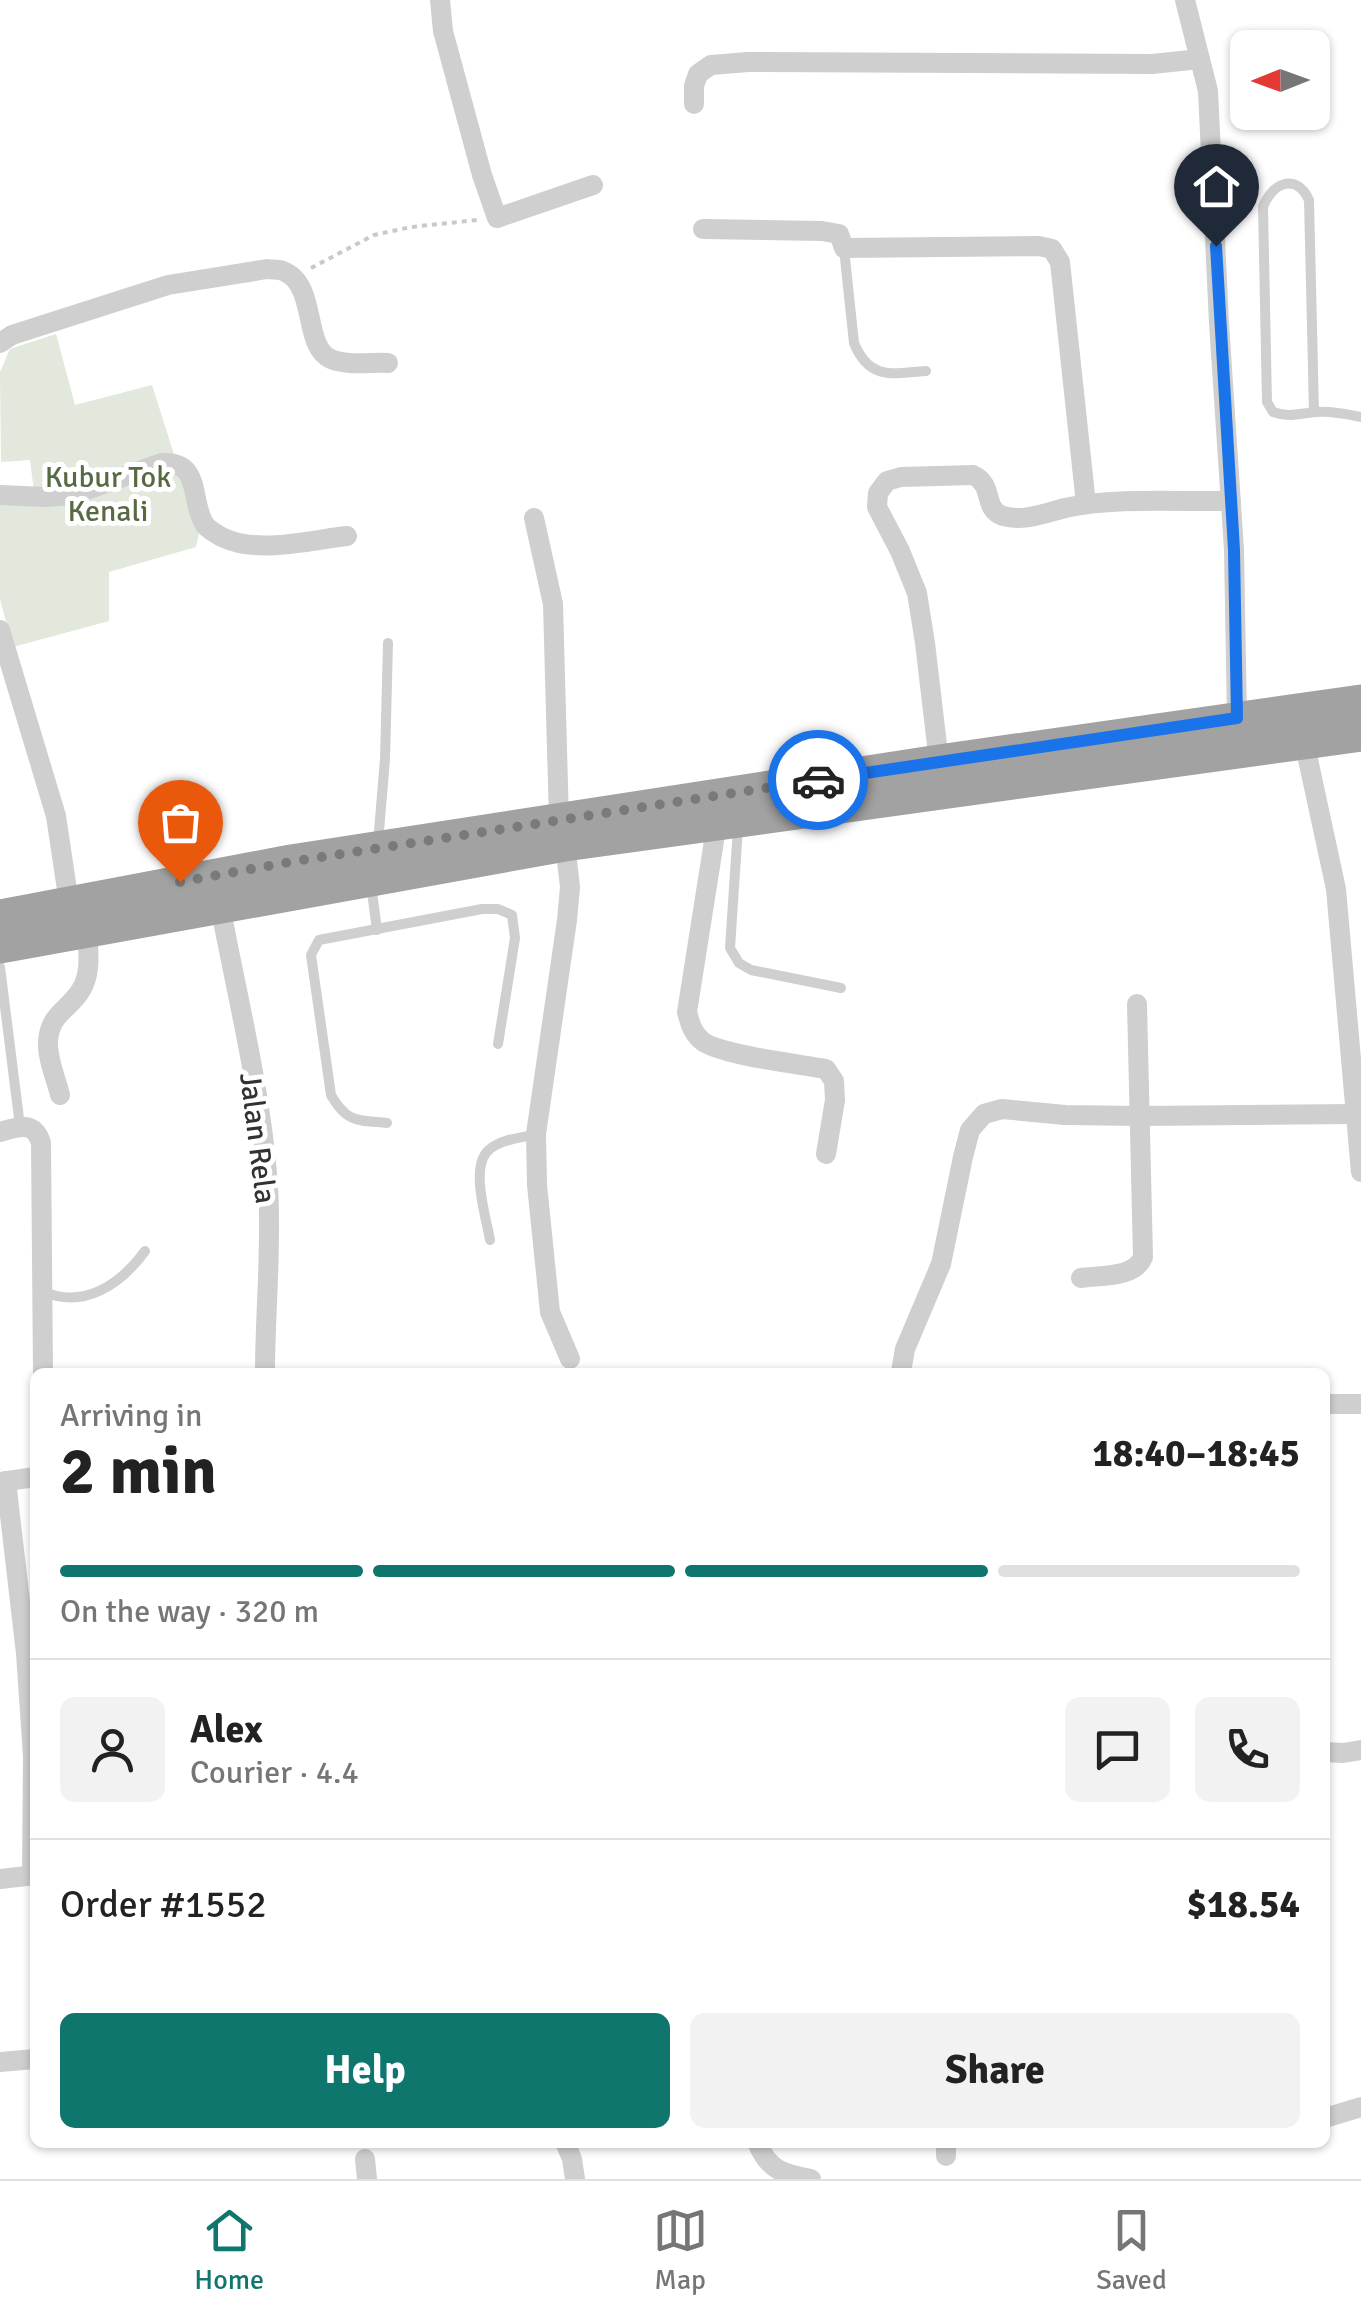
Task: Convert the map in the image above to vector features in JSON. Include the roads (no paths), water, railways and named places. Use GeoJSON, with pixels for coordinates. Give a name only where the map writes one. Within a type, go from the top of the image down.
{"type":"FeatureCollection","features":[{"type":"Feature","properties":{"kind":"highway"},"geometry":{"type":"LineString","coordinates":[[0,916],[78,916],[220,905],[373,864],[939,762],[1361,702]]}},
{"type":"Feature","properties":{"kind":"highway"},"geometry":{"type":"LineString","coordinates":[[562,832],[728,821],[1361,734]]}},
{"type":"Feature","properties":{"kind":"highway"},"geometry":{"type":"LineString","coordinates":[[0,946],[78,916],[290,862],[373,864]]}},
{"type":"Feature","properties":{"kind":"street"},"geometry":{"type":"LineString","coordinates":[[440,0],[444,31],[496,218],[593,186]]}},
{"type":"Feature","properties":{"kind":"street"},"geometry":{"type":"LineString","coordinates":[[1185,0],[1208,91],[1234,550],[1237,718]]}},
{"type":"Feature","properties":{"kind":"street"},"geometry":{"type":"LineString","coordinates":[[694,104],[698,74],[711,66],[748,62],[1152,64],[1200,59]]}},
{"type":"Feature","properties":{"kind":"street"},"geometry":{"type":"LineString","coordinates":[[703,229],[822,231],[838,234],[844,248],[1039,246],[1056,252],[1086,504]]}},
{"type":"Feature","properties":{"kind":"street"},"geometry":{"type":"LineString","coordinates":[[0,343],[12,335],[168,285],[267,269],[283,271],[294,278],[303,292],[319,348],[326,357],[337,362],[388,363]]}},
{"type":"Feature","properties":{"kind":"street"},"geometry":{"type":"LineString","coordinates":[[0,495],[72,496],[162,462],[175,462],[187,470],[206,526],[225,538],[252,546],[348,536]]}},
{"type":"Feature","properties":{"kind":"street"},"geometry":{"type":"LineString","coordinates":[[939,762],[917,593],[877,506],[878,492],[888,481],[901,477],[973,475],[982,479],[990,506],[999,515],[1030,516],[1086,504],[1231,501]]}},
{"type":"Feature","properties":{"kind":"street"},"geometry":{"type":"LineString","coordinates":[[534,518],[552,604],[562,832],[570,886],[536,1134],[537,1185],[550,1312],[570,1358]]}},
{"type":"Feature","properties":{"kind":"street"},"geometry":{"type":"LineString","coordinates":[[1,634],[56,816],[89,964],[79,994],[51,1025],[49,1056],[60,1095]]}},
{"type":"Feature","properties":{"kind":"street"},"geometry":{"type":"LineString","coordinates":[[1304,741],[1336,889],[1361,1172]]}},
{"type":"Feature","properties":{"kind":"street"},"geometry":{"type":"LineString","coordinates":[[728,821],[687,1012],[692,1031],[704,1044],[722,1050],[826,1068],[834,1082],[835,1100],[826,1154]]}},
{"type":"Feature","properties":{"kind":"street","name":"Jalan Rela"},"geometry":{"type":"LineString","coordinates":[[220,905],[261,1126],[268,1188],[265,1368]]}},
{"type":"Feature","properties":{"kind":"street"},"geometry":{"type":"LineString","coordinates":[[1081,1278],[1130,1271],[1140,1265],[1143,1257],[1138,1004]]}},
{"type":"Feature","properties":{"kind":"street"},"geometry":{"type":"LineString","coordinates":[[902,1368],[942,1264],[970,1130],[984,1114],[1002,1109],[1065,1115],[1355,1114]]}},
{"type":"Feature","properties":{"kind":"street"},"geometry":{"type":"LineString","coordinates":[[10,1130],[35,1130],[41,1143],[42,1368]]}},
{"type":"Feature","properties":{"kind":"street"},"geometry":{"type":"LineString","coordinates":[[1330,1404],[1361,1404]]}},
{"type":"Feature","properties":{"kind":"street"},"geometry":{"type":"LineString","coordinates":[[30,1478],[3,1481],[30,1653]]}},
{"type":"Feature","properties":{"kind":"street"},"geometry":{"type":"LineString","coordinates":[[1330,1752],[1361,1750]]}},
{"type":"Feature","properties":{"kind":"street"},"geometry":{"type":"LineString","coordinates":[[0,1879],[30,1876]]}},
{"type":"Feature","properties":{"kind":"street"},"geometry":{"type":"LineString","coordinates":[[0,2062],[30,2059]]}},
{"type":"Feature","properties":{"kind":"street"},"geometry":{"type":"LineString","coordinates":[[1330,2116],[1361,2107]]}},
{"type":"Feature","properties":{"kind":"street"},"geometry":{"type":"LineString","coordinates":[[568,2148],[575,2179]]}},
{"type":"Feature","properties":{"kind":"street"},"geometry":{"type":"LineString","coordinates":[[761,2148],[770,2166],[810,2179]]}},
{"type":"Feature","properties":{"kind":"lane"},"geometry":{"type":"LineString","coordinates":[[1314,412],[1309,200],[1295,184],[1281,185],[1268,192],[1263,207],[1267,402],[1273,412],[1282,416],[1337,412],[1361,417]]}},
{"type":"Feature","properties":{"kind":"lane"},"geometry":{"type":"LineString","coordinates":[[844,248],[854,342],[859,356],[869,368],[884,373],[926,371]]}},
{"type":"Feature","properties":{"kind":"lane"},"geometry":{"type":"LineString","coordinates":[[377,930],[373,864],[385,760],[388,643]]}},
{"type":"Feature","properties":{"kind":"lane"},"geometry":{"type":"LineString","coordinates":[[728,821],[730,948],[739,963],[750,970],[841,988]]}},
{"type":"Feature","properties":{"kind":"lane"},"geometry":{"type":"LineString","coordinates":[[388,1123],[354,1120],[342,1113],[332,1094],[311,955],[319,940],[482,909],[498,908],[512,914],[515,938],[498,1044]]}},
{"type":"Feature","properties":{"kind":"lane"},"geometry":{"type":"LineString","coordinates":[[0,967],[10,1130]]}},
{"type":"Feature","properties":{"kind":"lane"},"geometry":{"type":"LineString","coordinates":[[490,1240],[478,1172],[482,1158],[500,1143],[536,1134]]}},
{"type":"Feature","properties":{"kind":"lane"},"geometry":{"type":"LineString","coordinates":[[42,1290],[72,1298],[106,1289],[135,1265],[145,1251]]}},
{"type":"Feature","properties":{"kind":"park label","name":"Kubur Tok Kenali"},"geometry":{"type":"Point","coordinates":[108,494]}}]}
